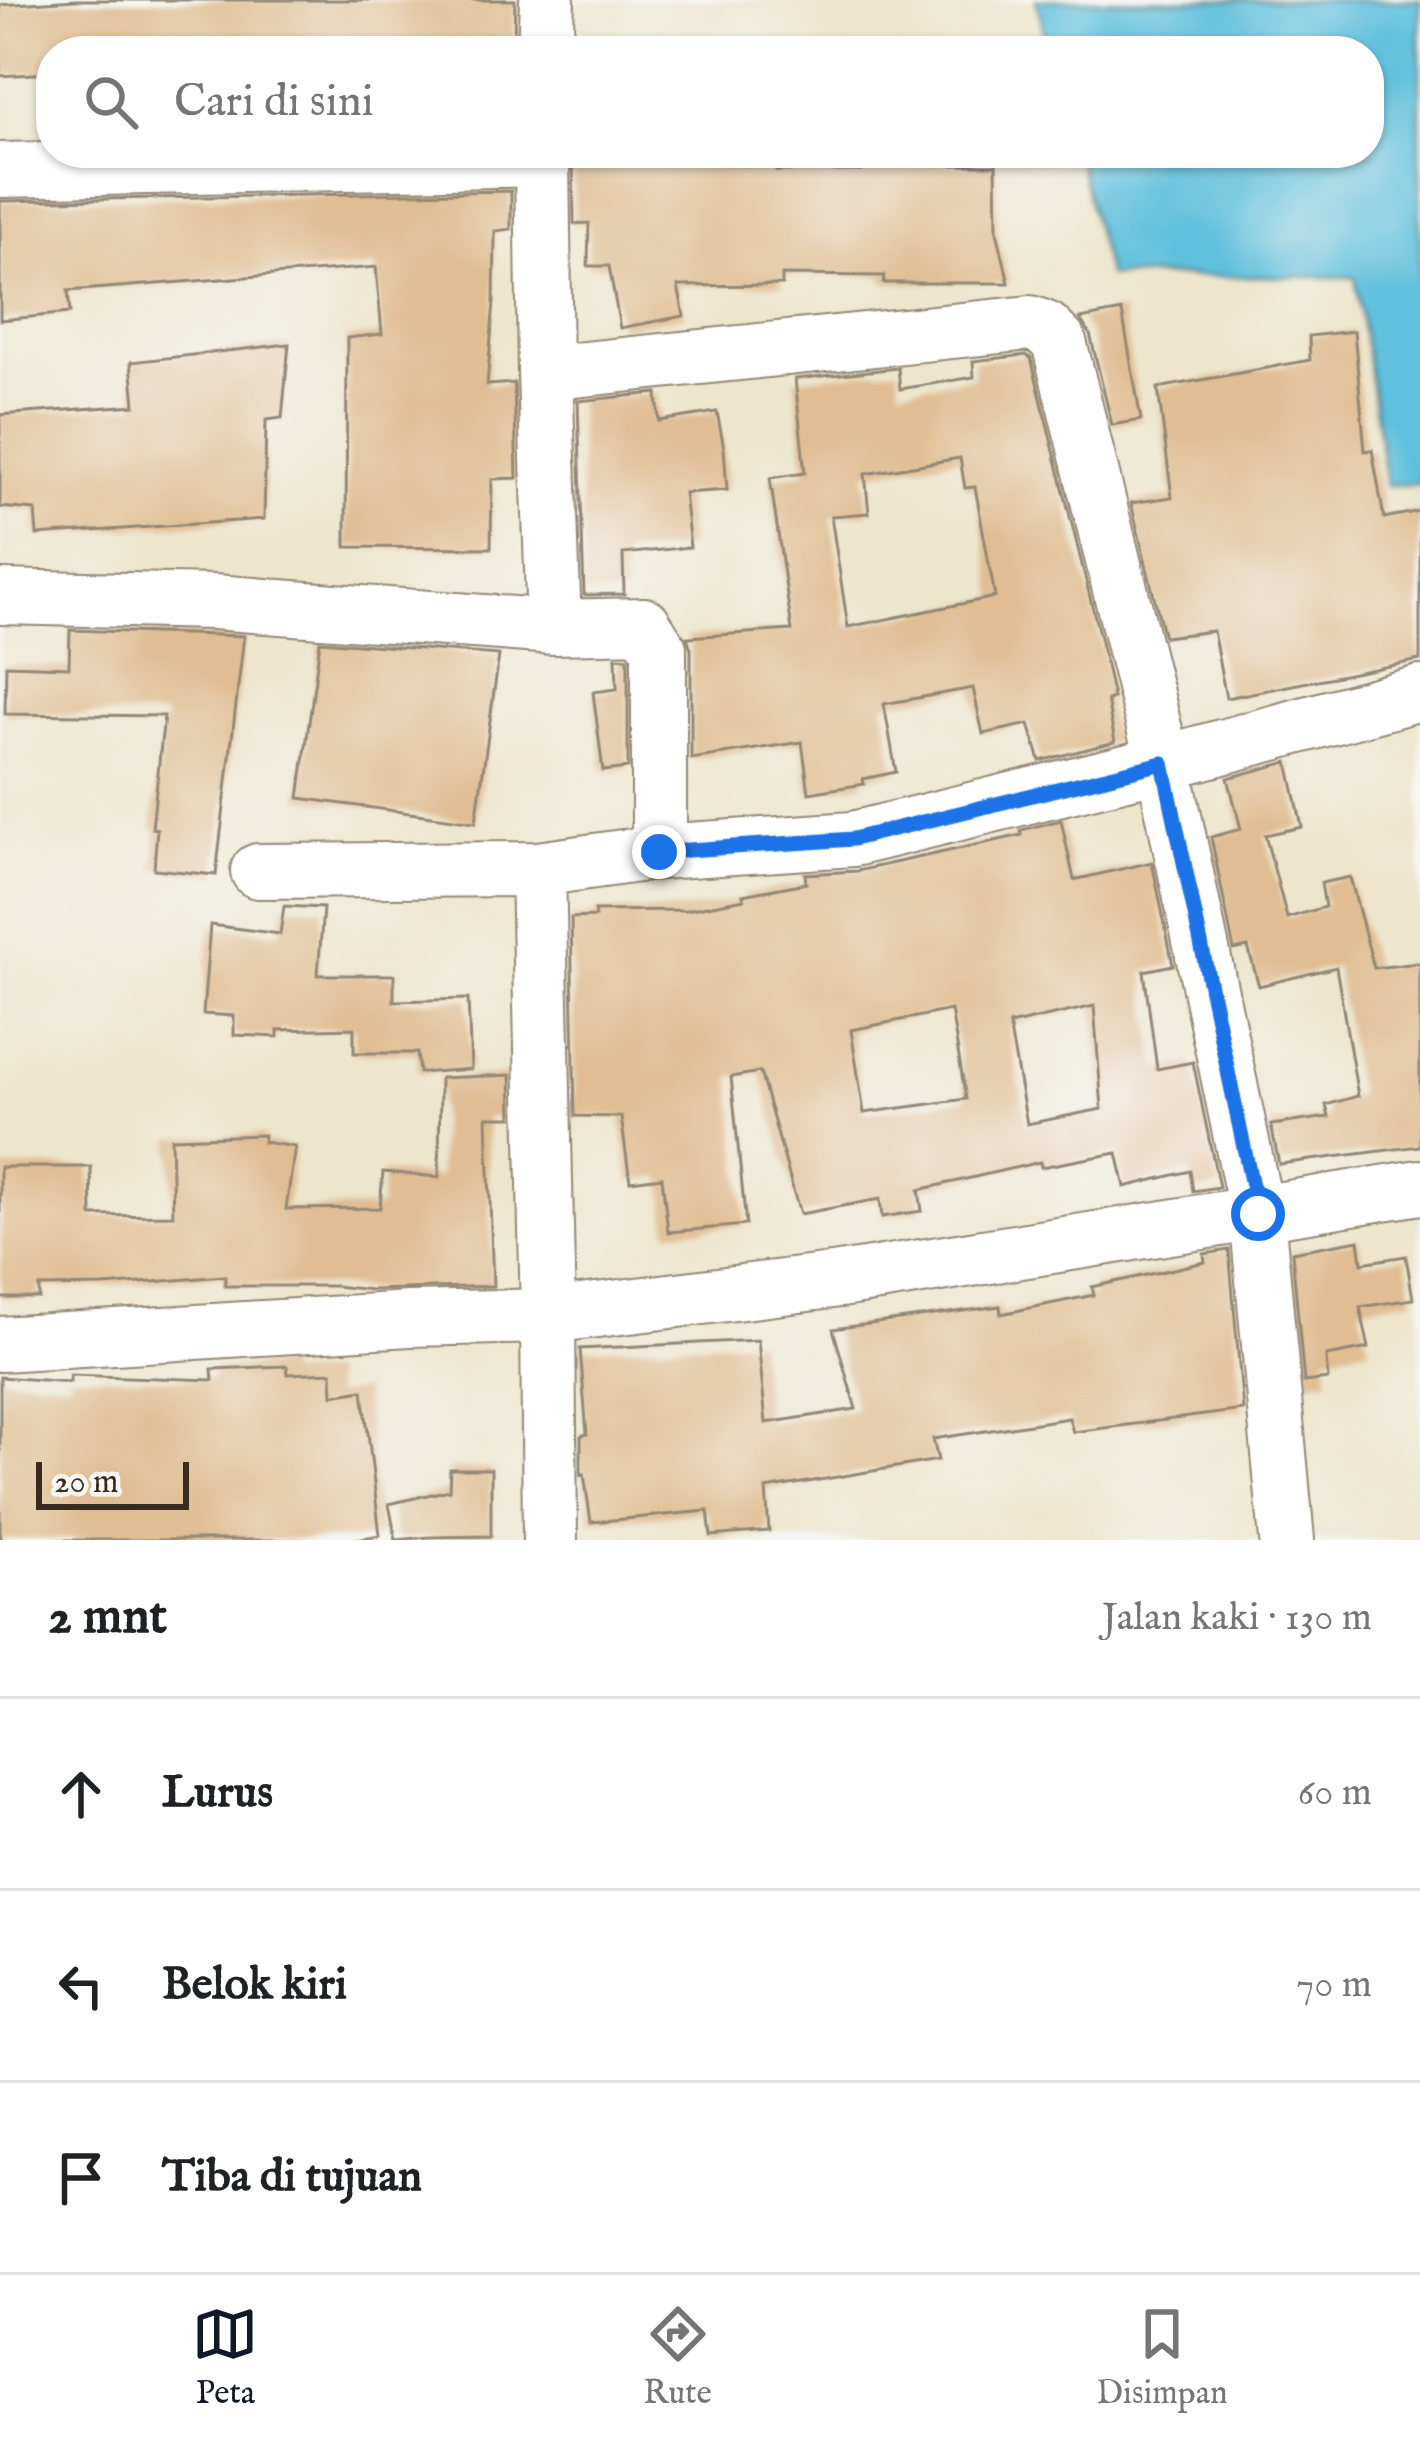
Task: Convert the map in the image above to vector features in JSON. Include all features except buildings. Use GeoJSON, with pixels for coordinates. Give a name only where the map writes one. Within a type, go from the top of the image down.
{"type":"FeatureCollection","features":[{"type":"Feature","properties":{"kind":"street"},"geometry":{"type":"LineString","coordinates":[[546,36],[547,0]]}},
{"type":"Feature","properties":{"kind":"street"},"geometry":{"type":"LineString","coordinates":[[0,170],[77,168]]}},
{"type":"Feature","properties":{"kind":"street"},"geometry":{"type":"LineString","coordinates":[[542,168],[554,627]]}},
{"type":"Feature","properties":{"kind":"street"},"geometry":{"type":"LineString","coordinates":[[544,373],[1030,322],[1046,328],[1059,342],[1163,763],[1258,1214],[1287,1540]]}},
{"type":"Feature","properties":{"kind":"street"},"geometry":{"type":"LineString","coordinates":[[0,597],[213,602],[554,627],[644,625],[659,650],[659,852]]}},
{"type":"Feature","properties":{"kind":"street"},"geometry":{"type":"LineString","coordinates":[[257,871],[538,869],[659,852],[853,839],[1163,763],[1420,693]]}},
{"type":"Feature","properties":{"kind":"street"},"geometry":{"type":"LineString","coordinates":[[538,869],[550,1540]]}},
{"type":"Feature","properties":{"kind":"street"},"geometry":{"type":"LineString","coordinates":[[0,1345],[409,1319],[548,1316],[840,1280],[1420,1187]]}},
{"type":"Feature","properties":{"kind":"water"},"geometry":{"type":"Polygon","coordinates":[[[1036,0],[1420,0],[1420,484],[1386,485],[1355,277],[1108,276],[1080,168],[1384,168],[1384,36],[1045,36],[1036,0]]]}},
{"type":"Feature","properties":{"kind":"route"},"geometry":{"type":"LineString","coordinates":[[659,852],[853,839],[1163,763],[1258,1214]]}}]}
